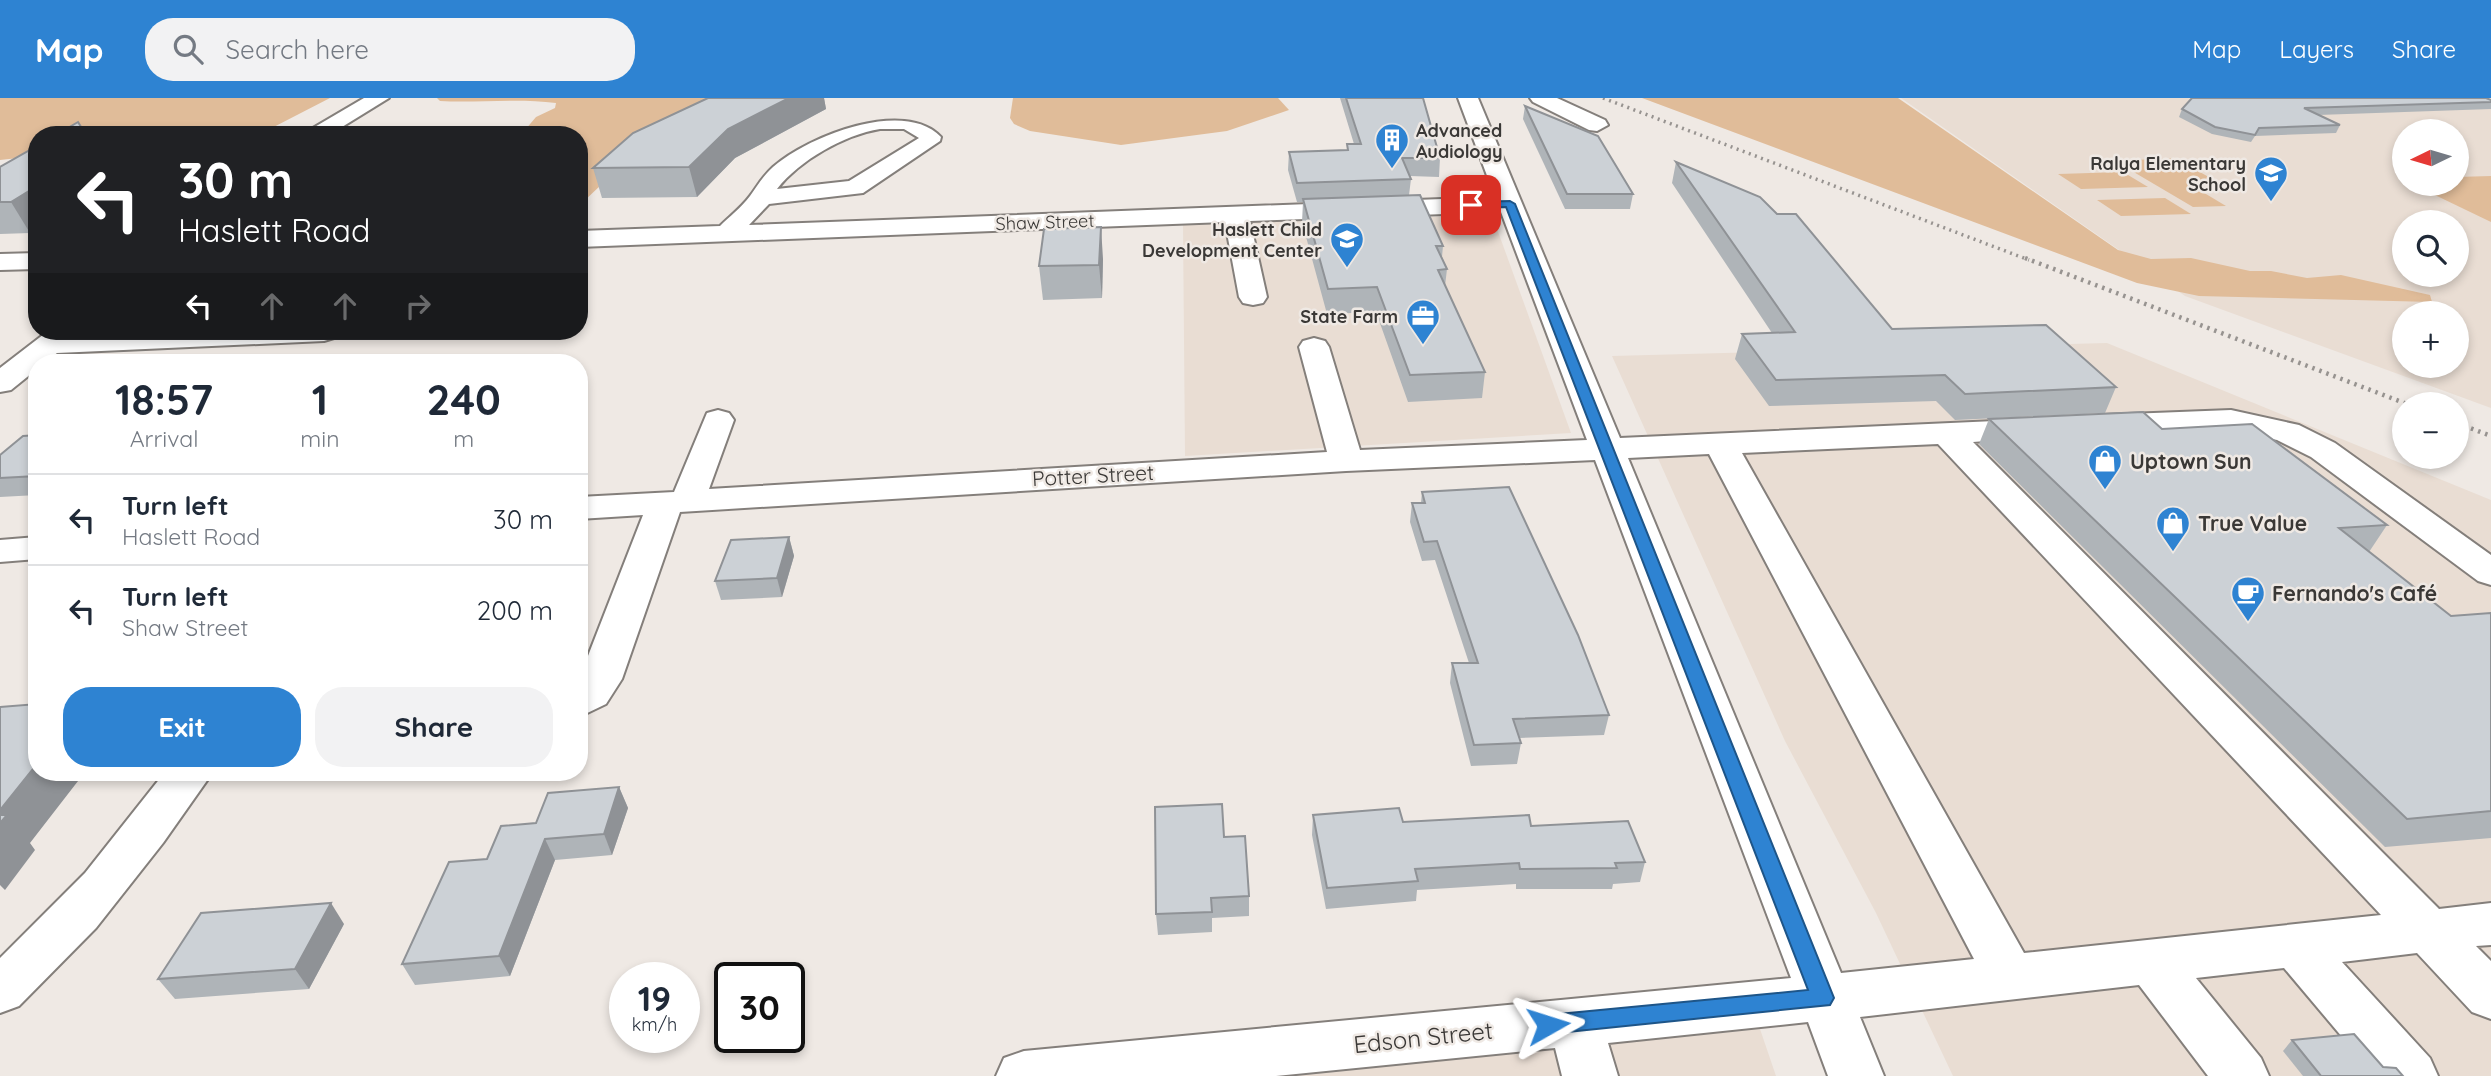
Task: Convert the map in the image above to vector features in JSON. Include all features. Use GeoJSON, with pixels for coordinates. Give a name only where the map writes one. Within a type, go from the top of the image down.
{"type":"FeatureCollection","features":[{"type":"Feature","properties":{"kind":"street"},"geometry":{"type":"LineString","coordinates":[[328,126],[379,98]]}},
{"type":"Feature","properties":{"kind":"street"},"geometry":{"type":"LineString","coordinates":[[1468,98],[1856,1076]]}},
{"type":"Feature","properties":{"kind":"street"},"geometry":{"type":"LineString","coordinates":[[1540,98],[1597,125]]}},
{"type":"Feature","properties":{"kind":"street"},"geometry":{"type":"LineString","coordinates":[[726,234],[762,198],[763,190],[775,176],[848,131],[896,124],[924,129],[930,137],[929,141],[855,188],[762,198]]}},
{"type":"Feature","properties":{"kind":"street","name":"Shaw Street"},"geometry":{"type":"LineString","coordinates":[[588,239],[1510,204]]}},
{"type":"Feature","properties":{"kind":"street"},"geometry":{"type":"LineString","coordinates":[[1236,214],[1253,297]]}},
{"type":"Feature","properties":{"kind":"street"},"geometry":{"type":"LineString","coordinates":[[0,262],[28,261]]}},
{"type":"Feature","properties":{"kind":"street"},"geometry":{"type":"LineString","coordinates":[[36,354],[53,340]]}},
{"type":"Feature","properties":{"kind":"street"},"geometry":{"type":"LineString","coordinates":[[1314,347],[1346,461]]}},
{"type":"Feature","properties":{"kind":"street"},"geometry":{"type":"LineString","coordinates":[[0,383],[28,360]]}},
{"type":"Feature","properties":{"kind":"street"},"geometry":{"type":"LineString","coordinates":[[588,696],[601,679],[677,500],[718,420]]}},
{"type":"Feature","properties":{"kind":"street","name":"Potter Street"},"geometry":{"type":"LineString","coordinates":[[588,507],[1346,461],[2218,420],[2265,425],[2300,437],[2323,450],[2491,573]]}},
{"type":"Feature","properties":{"kind":"street"},"geometry":{"type":"LineString","coordinates":[[1946,433],[2491,996]]}},
{"type":"Feature","properties":{"kind":"street"},"geometry":{"type":"LineString","coordinates":[[1720,443],[2010,977]]}},
{"type":"Feature","properties":{"kind":"street"},"geometry":{"type":"LineString","coordinates":[[0,551],[28,549]]}},
{"type":"Feature","properties":{"kind":"street"},"geometry":{"type":"LineString","coordinates":[[0,990],[65,930],[106,886],[183,781]]}},
{"type":"Feature","properties":{"kind":"street","name":"Edson Street"},"geometry":{"type":"LineString","coordinates":[[1024,1076],[1257,1065],[1574,1022],[1823,998],[2491,924]]}},
{"type":"Feature","properties":{"kind":"street"},"geometry":{"type":"LineString","coordinates":[[2296,946],[2410,1076]]}},
{"type":"Feature","properties":{"kind":"street"},"geometry":{"type":"LineString","coordinates":[[2152,961],[2241,1076]]}},
{"type":"Feature","properties":{"kind":"street"},"geometry":{"type":"LineString","coordinates":[[1574,1022],[1590,1076]]}},
{"type":"Feature","properties":{"kind":"shaded area"},"geometry":{"type":"Polygon","coordinates":[[[0,98],[330,98],[276,126],[28,126],[28,157],[0,160],[0,98]]]}},
{"type":"Feature","properties":{"kind":"shaded area"},"geometry":{"type":"Polygon","coordinates":[[[437,98],[714,98],[619,168],[588,197],[588,126],[528,126],[536,117],[555,108],[556,103],[440,101],[437,98]]]}},
{"type":"Feature","properties":{"kind":"shaded area"},"geometry":{"type":"Polygon","coordinates":[[[1013,98],[1278,98],[1289,110],[1227,131],[1121,145],[1030,131],[1014,124],[1010,118],[1013,98]]]}},
{"type":"Feature","properties":{"kind":"shaded area"},"geometry":{"type":"Polygon","coordinates":[[[1642,98],[1898,98],[2118,250],[2151,259],[2191,258],[2250,271],[2271,271],[2307,278],[2341,275],[2430,295],[2432,301],[2199,296],[2137,283],[1642,98]]]}},
{"type":"Feature","properties":{"kind":"shaded area","name":"Ralya Elementary School"},"geometry":{"type":"Polygon","coordinates":[[[1901,98],[2491,98],[2491,408],[2469,400],[2469,392],[2447,392],[2409,378],[2469,378],[2469,301],[2392,301],[2392,372],[2185,296],[1901,98]]]}},
{"type":"Feature","properties":{"kind":"shaded area"},"geometry":{"type":"Polygon","coordinates":[[[2175,158],[2214,180],[2186,182],[2226,206],[2193,207],[2115,161],[2175,158]]]}},
{"type":"Feature","properties":{"kind":"shaded area"},"geometry":{"type":"Polygon","coordinates":[[[2123,172],[2148,187],[2081,189],[2058,174],[2123,172]]]}},
{"type":"Feature","properties":{"kind":"shaded area"},"geometry":{"type":"Polygon","coordinates":[[[2491,176],[2491,222],[2437,196],[2469,196],[2469,177],[2491,176]]]}},
{"type":"Feature","properties":{"kind":"shaded area"},"geometry":{"type":"Polygon","coordinates":[[[2165,198],[2191,214],[2121,216],[2097,200],[2165,198]]]}},
{"type":"Feature","properties":{"kind":"shaded area"},"geometry":{"type":"Polygon","coordinates":[[[1492,215],[1571,433],[1185,456],[1183,225],[1492,215]]]}},
{"type":"Feature","properties":{"kind":"shaded area"},"geometry":{"type":"Polygon","coordinates":[[[2107,343],[2392,460],[2392,469],[2415,469],[2491,500],[2491,1076],[1953,1076],[1876,913],[1785,741],[1612,356],[2107,343]]]}},
{"type":"Feature","properties":{"kind":"shaded area"},"geometry":{"type":"Polygon","coordinates":[[[1760,1029],[1776,1076],[1281,1076],[1760,1029]]]}},
{"type":"Feature","properties":{"kind":"building"},"geometry":{"type":"Polygon","coordinates":[[[708,98],[789,98],[728,129],[689,167],[593,168],[633,133],[708,98]]]}},
{"type":"Feature","properties":{"kind":"building"},"geometry":{"type":"Polygon","coordinates":[[[1346,98],[1423,98],[1440,158],[1402,158],[1411,179],[1297,183],[1289,152],[1348,150],[1347,144],[1361,144],[1346,98]]]}},
{"type":"Feature","properties":{"kind":"building"},"geometry":{"type":"Polygon","coordinates":[[[2192,98],[2486,98],[2491,102],[2304,108],[2340,125],[2259,128],[2255,135],[2215,127],[2182,109],[2192,98]]]}},
{"type":"Feature","properties":{"kind":"building"},"geometry":{"type":"Polygon","coordinates":[[[1525,106],[1598,136],[1633,194],[1567,194],[1525,106]]]}},
{"type":"Feature","properties":{"kind":"building"},"geometry":{"type":"Polygon","coordinates":[[[28,151],[28,192],[11,202],[0,202],[0,167],[28,151]]]}},
{"type":"Feature","properties":{"kind":"building"},"geometry":{"type":"Polygon","coordinates":[[[1676,162],[1760,197],[1777,214],[1796,214],[1892,329],[2046,325],[2116,387],[1965,394],[1945,375],[1776,380],[1742,334],[1795,332],[1676,162]]]}},
{"type":"Feature","properties":{"kind":"building"},"geometry":{"type":"Polygon","coordinates":[[[1420,195],[1443,246],[1436,246],[1447,269],[1438,270],[1485,372],[1410,375],[1377,287],[1328,289],[1303,199],[1420,195]]]}},
{"type":"Feature","properties":{"kind":"building"},"geometry":{"type":"Polygon","coordinates":[[[1101,227],[1099,265],[1039,266],[1044,229],[1101,227]]]}},
{"type":"Feature","properties":{"kind":"building"},"geometry":{"type":"Polygon","coordinates":[[[2143,412],[2162,429],[2252,424],[2387,525],[2339,528],[2451,616],[2491,613],[2491,811],[2407,819],[1989,419],[2143,412]]]}},
{"type":"Feature","properties":{"kind":"building"},"geometry":{"type":"Polygon","coordinates":[[[23,436],[28,436],[28,476],[0,478],[0,455],[23,436]]]}},
{"type":"Feature","properties":{"kind":"building"},"geometry":{"type":"Polygon","coordinates":[[[1509,487],[1578,635],[1609,715],[1513,719],[1521,743],[1474,745],[1452,663],[1478,663],[1437,541],[1424,542],[1412,503],[1425,503],[1422,492],[1509,487]]]}},
{"type":"Feature","properties":{"kind":"building"},"geometry":{"type":"Polygon","coordinates":[[[789,537],[777,578],[715,581],[731,540],[789,537]]]}},
{"type":"Feature","properties":{"kind":"building"},"geometry":{"type":"Polygon","coordinates":[[[28,705],[28,775],[0,810],[0,707],[28,705]]]}},
{"type":"Feature","properties":{"kind":"building"},"geometry":{"type":"Polygon","coordinates":[[[619,787],[604,834],[545,839],[499,956],[402,964],[449,862],[487,859],[501,826],[536,823],[548,793],[619,787]]]}},
{"type":"Feature","properties":{"kind":"building"},"geometry":{"type":"Polygon","coordinates":[[[1222,804],[1224,837],[1245,836],[1249,896],[1211,898],[1212,912],[1156,914],[1155,807],[1222,804]]]}},
{"type":"Feature","properties":{"kind":"building"},"geometry":{"type":"Polygon","coordinates":[[[1399,808],[1403,822],[1529,815],[1531,826],[1628,821],[1645,862],[1615,863],[1617,868],[1520,869],[1519,863],[1415,869],[1418,881],[1327,888],[1313,815],[1399,808]]]}},
{"type":"Feature","properties":{"kind":"building"},"geometry":{"type":"Polygon","coordinates":[[[331,903],[295,969],[158,979],[201,913],[331,903]]]}},
{"type":"Feature","properties":{"kind":"building"},"geometry":{"type":"Polygon","coordinates":[[[2354,1034],[2383,1067],[2396,1068],[2403,1076],[2321,1076],[2292,1040],[2354,1034]]]}},
{"type":"Feature","properties":{"kind":"railway"},"geometry":{"type":"LineString","coordinates":[[1603,98],[2029,260]]}},
{"type":"Feature","properties":{"kind":"railway"},"geometry":{"type":"LineString","coordinates":[[2025,258],[2392,398]]}},
{"type":"Feature","properties":{"kind":"railway"},"geometry":{"type":"LineString","coordinates":[[2469,428],[2491,436]]}},
{"type":"Feature","properties":{"kind":"place","name":"Advanced Audiology"},"geometry":{"type":"Point","coordinates":[1392,170]}},
{"type":"Feature","properties":{"kind":"place","name":"Ralya Elementary School"},"geometry":{"type":"Point","coordinates":[2271,203]}},
{"type":"Feature","properties":{"kind":"place","name":"Haslett Child Development Center"},"geometry":{"type":"Point","coordinates":[1347,269]}},
{"type":"Feature","properties":{"kind":"place","name":"State Farm"},"geometry":{"type":"Point","coordinates":[1423,346]}},
{"type":"Feature","properties":{"kind":"place","name":"Uptown Sun"},"geometry":{"type":"Point","coordinates":[2105,491]}},
{"type":"Feature","properties":{"kind":"place","name":"True Value"},"geometry":{"type":"Point","coordinates":[2173,553]}},
{"type":"Feature","properties":{"kind":"place","name":"Fernando's Café"},"geometry":{"type":"Point","coordinates":[2248,623]}},
{"type":"Feature","properties":{"kind":"route"},"geometry":{"type":"LineString","coordinates":[[1471,205],[1510,204],[1823,998],[1548,1025]]}}]}
